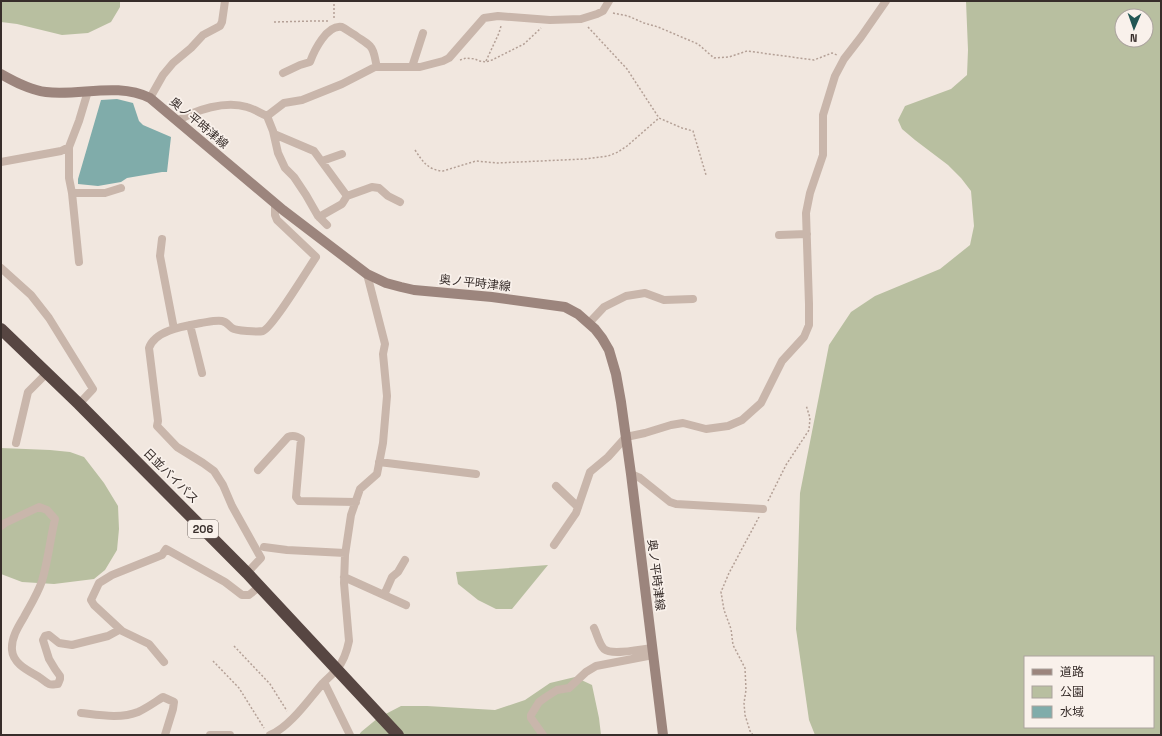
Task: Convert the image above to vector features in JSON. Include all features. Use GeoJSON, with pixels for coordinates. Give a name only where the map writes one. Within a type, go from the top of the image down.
{"type":"FeatureCollection","features":[{"type":"Feature","properties":{"kind":"highway","name":"日並バイパス"},"geometry":{"type":"LineString","coordinates":[[1,329],[79,404],[247,573],[398,735]]}},
{"type":"Feature","properties":{"kind":"main road","name":"奥ノ平時津線"},"geometry":{"type":"LineString","coordinates":[[1,74],[13,81],[40,91],[66,93],[88,91],[122,91],[136,93],[150,98],[275,203],[367,274],[386,283],[414,290],[492,297],[565,307],[578,314],[589,323],[602,338],[609,350],[616,374],[631,474],[663,735]]}},
{"type":"Feature","properties":{"kind":"street"},"geometry":{"type":"LineString","coordinates":[[150,98],[163,75],[173,63],[192,48],[203,35],[220,26],[226,1]]}},
{"type":"Feature","properties":{"kind":"street"},"geometry":{"type":"LineString","coordinates":[[267,116],[284,103],[302,100],[342,84],[375,67],[420,67],[443,61],[449,58],[484,18],[502,16],[550,20],[581,19],[603,11],[610,1]]}},
{"type":"Feature","properties":{"kind":"street"},"geometry":{"type":"LineString","coordinates":[[554,545],[576,513],[590,472],[608,457],[626,437],[683,423],[706,429],[728,426],[742,420],[761,403],[782,361],[804,337],[809,325],[809,279],[806,213],[810,193],[823,155],[823,115],[835,76],[844,59],[886,1]]}},
{"type":"Feature","properties":{"kind":"street"},"geometry":{"type":"LineString","coordinates":[[283,73],[310,62],[314,52],[330,30],[336,27],[347,30],[370,46],[373,51],[377,67]]}},
{"type":"Feature","properties":{"kind":"street"},"geometry":{"type":"LineString","coordinates":[[412,67],[423,33]]}},
{"type":"Feature","properties":{"kind":"street"},"geometry":{"type":"LineString","coordinates":[[79,262],[72,193],[69,178],[69,147],[79,122],[88,91]]}},
{"type":"Feature","properties":{"kind":"street"},"geometry":{"type":"LineString","coordinates":[[177,121],[189,114],[207,108],[227,105],[247,107],[267,116],[284,168],[294,177],[319,217],[327,224]]}},
{"type":"Feature","properties":{"kind":"street"},"geometry":{"type":"LineString","coordinates":[[274,134],[314,150],[347,196]]}},
{"type":"Feature","properties":{"kind":"street"},"geometry":{"type":"LineString","coordinates":[[1,162],[61,151],[69,147]]}},
{"type":"Feature","properties":{"kind":"street"},"geometry":{"type":"LineString","coordinates":[[322,161],[342,154]]}},
{"type":"Feature","properties":{"kind":"street"},"geometry":{"type":"LineString","coordinates":[[319,217],[342,204],[347,196],[372,187],[379,188],[388,196],[400,202]]}},
{"type":"Feature","properties":{"kind":"street"},"geometry":{"type":"LineString","coordinates":[[72,193],[105,194],[121,188]]}},
{"type":"Feature","properties":{"kind":"street"},"geometry":{"type":"LineString","coordinates":[[247,573],[261,558],[232,506],[223,485],[214,471],[177,447],[157,426],[158,421],[149,348],[153,341],[160,335],[174,329],[190,325],[222,321],[232,328],[239,330],[262,331],[268,328],[316,257],[277,220],[275,215],[275,203]]}},
{"type":"Feature","properties":{"kind":"street"},"geometry":{"type":"LineString","coordinates":[[779,235],[807,234]]}},
{"type":"Feature","properties":{"kind":"street"},"geometry":{"type":"LineString","coordinates":[[162,239],[160,256],[174,329]]}},
{"type":"Feature","properties":{"kind":"street"},"geometry":{"type":"LineString","coordinates":[[1,268],[31,295],[44,312],[93,389],[79,404]]}},
{"type":"Feature","properties":{"kind":"street"},"geometry":{"type":"LineString","coordinates":[[271,735],[276,733],[292,718],[337,669],[348,649],[349,641],[344,577],[351,515],[360,489],[377,474],[383,443],[387,396],[383,354],[385,344],[367,274]]}},
{"type":"Feature","properties":{"kind":"street"},"geometry":{"type":"LineString","coordinates":[[589,323],[604,306],[626,296],[645,293],[664,300],[693,299]]}},
{"type":"Feature","properties":{"kind":"street"},"geometry":{"type":"LineString","coordinates":[[190,325],[202,374]]}},
{"type":"Feature","properties":{"kind":"street"},"geometry":{"type":"LineString","coordinates":[[16,443],[28,392],[46,373]]}},
{"type":"Feature","properties":{"kind":"street"},"geometry":{"type":"LineString","coordinates":[[258,470],[288,437],[292,435],[297,436],[301,439],[297,499],[299,501],[356,502]]}},
{"type":"Feature","properties":{"kind":"street"},"geometry":{"type":"LineString","coordinates":[[380,462],[476,474]]}},
{"type":"Feature","properties":{"kind":"street"},"geometry":{"type":"LineString","coordinates":[[631,474],[640,478],[670,502],[676,504],[763,509]]}},
{"type":"Feature","properties":{"kind":"street"},"geometry":{"type":"LineString","coordinates":[[556,486],[578,506]]}},
{"type":"Feature","properties":{"kind":"street"},"geometry":{"type":"LineString","coordinates":[[1,526],[39,507],[47,510],[55,519],[41,583],[18,626],[13,640],[11,649],[13,656],[22,667],[49,684],[58,684],[60,676],[49,659],[43,642],[43,637],[49,635],[59,643],[72,645],[108,636],[120,630]]}},
{"type":"Feature","properties":{"kind":"street"},"geometry":{"type":"LineString","coordinates":[[264,547],[287,550],[346,553]]}},
{"type":"Feature","properties":{"kind":"street"},"geometry":{"type":"LineString","coordinates":[[164,662],[149,644],[122,632],[94,604],[91,600],[99,583],[112,575],[162,555],[166,549],[225,582],[242,595],[249,595],[259,587]]}},
{"type":"Feature","properties":{"kind":"street"},"geometry":{"type":"LineString","coordinates":[[384,595],[392,577],[398,572],[405,560]]}},
{"type":"Feature","properties":{"kind":"street"},"geometry":{"type":"LineString","coordinates":[[344,577],[406,605]]}},
{"type":"Feature","properties":{"kind":"street"},"geometry":{"type":"LineString","coordinates":[[594,628],[604,649],[611,652],[652,651]]}},
{"type":"Feature","properties":{"kind":"street"},"geometry":{"type":"LineString","coordinates":[[543,735],[531,714],[539,702],[557,690],[569,688],[586,672],[596,666],[652,651]]}},
{"type":"Feature","properties":{"kind":"street"},"geometry":{"type":"LineString","coordinates":[[324,682],[350,735]]}},
{"type":"Feature","properties":{"kind":"street"},"geometry":{"type":"LineString","coordinates":[[81,713],[123,715],[137,712],[163,697],[174,702],[165,735]]}},
{"type":"Feature","properties":{"kind":"street"},"geometry":{"type":"LineString","coordinates":[[210,735],[230,735]]}},
{"type":"Feature","properties":{"kind":"path"},"geometry":{"type":"LineString","coordinates":[[274,22],[334,22],[334,1]]}},
{"type":"Feature","properties":{"kind":"path"},"geometry":{"type":"LineString","coordinates":[[603,11],[628,16],[658,27],[698,44],[714,58],[729,57],[747,51],[814,60],[832,53],[844,59]]}},
{"type":"Feature","properties":{"kind":"path"},"geometry":{"type":"LineString","coordinates":[[486,62],[499,33],[502,16]]}},
{"type":"Feature","properties":{"kind":"path"},"geometry":{"type":"LineString","coordinates":[[581,19],[627,69],[660,118],[682,128],[693,131],[706,175]]}},
{"type":"Feature","properties":{"kind":"path"},"geometry":{"type":"LineString","coordinates":[[449,58],[455,61],[466,58],[486,62],[492,60],[524,44],[550,20]]}},
{"type":"Feature","properties":{"kind":"path"},"geometry":{"type":"LineString","coordinates":[[415,150],[427,166],[438,171],[443,171],[476,161],[496,163],[584,159],[608,156],[627,146],[660,118]]}},
{"type":"Feature","properties":{"kind":"path"},"geometry":{"type":"LineString","coordinates":[[753,735],[750,731],[745,715],[745,668],[733,645],[731,629],[724,610],[721,592],[729,573],[786,465],[809,430],[810,418],[806,405]]}},
{"type":"Feature","properties":{"kind":"path"},"geometry":{"type":"LineString","coordinates":[[234,646],[270,684],[292,718]]}},
{"type":"Feature","properties":{"kind":"path"},"geometry":{"type":"LineString","coordinates":[[213,661],[239,688],[264,728]]}},
{"type":"Feature","properties":{"kind":"green space"},"geometry":{"type":"Polygon","coordinates":[[[1,1],[120,1],[120,7],[111,22],[88,33],[62,35],[17,24],[1,22],[1,1]]]}},
{"type":"Feature","properties":{"kind":"green space"},"geometry":{"type":"Polygon","coordinates":[[[966,1],[1161,1],[1161,735],[815,735],[809,720],[796,629],[800,493],[829,345],[851,312],[875,296],[940,269],[970,245],[974,226],[971,191],[948,165],[902,129],[898,120],[905,106],[951,89],[967,75],[968,50],[966,1]]]}},
{"type":"Feature","properties":{"kind":"green space"},"geometry":{"type":"Polygon","coordinates":[[[1,448],[70,452],[84,457],[104,483],[118,506],[119,529],[117,550],[105,570],[94,579],[54,584],[22,582],[1,574],[1,448]]]}},
{"type":"Feature","properties":{"kind":"green space"},"geometry":{"type":"Polygon","coordinates":[[[548,565],[512,609],[496,609],[478,600],[458,584],[456,572],[548,565]]]}},
{"type":"Feature","properties":{"kind":"green space"},"geometry":{"type":"Polygon","coordinates":[[[575,677],[592,685],[601,735],[359,735],[378,718],[401,706],[495,710],[525,700],[550,683],[575,677]]]}},
{"type":"Feature","properties":{"kind":"water"},"geometry":{"type":"Polygon","coordinates":[[[117,99],[133,103],[139,121],[143,125],[171,137],[167,172],[127,178],[121,182],[98,186],[78,184],[78,179],[101,100],[117,99]]]}}]}
